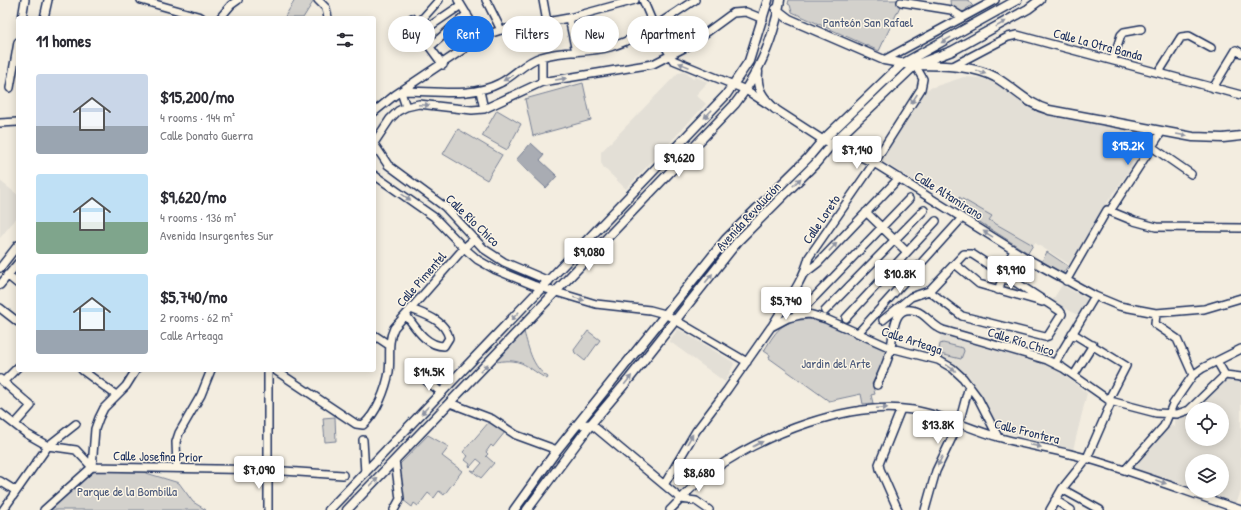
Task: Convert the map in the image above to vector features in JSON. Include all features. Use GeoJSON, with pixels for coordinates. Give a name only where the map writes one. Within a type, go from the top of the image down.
{"type":"FeatureCollection","features":[{"type":"Feature","properties":{"kind":"main road"},"geometry":{"type":"LineString","coordinates":[[767,0],[789,19],[884,60],[902,64],[953,66],[977,70],[994,77],[1025,99],[1044,108],[1162,132],[1207,138],[1241,136]]}},
{"type":"Feature","properties":{"kind":"main road"},"geometry":{"type":"LineString","coordinates":[[329,510],[726,95],[749,61],[763,19],[767,0]]}},
{"type":"Feature","properties":{"kind":"main road"},"geometry":{"type":"LineString","coordinates":[[347,510],[718,124],[746,90],[758,71],[773,30],[780,0]]}},
{"type":"Feature","properties":{"kind":"main road"},"geometry":{"type":"LineString","coordinates":[[786,0],[785,9],[789,19]]}},
{"type":"Feature","properties":{"kind":"main road","name":"Avenida Revolución"},"geometry":{"type":"LineString","coordinates":[[514,510],[557,450],[726,238],[807,159],[823,140],[902,64],[1017,0]]}},
{"type":"Feature","properties":{"kind":"main road","name":"Avenida Revolución"},"geometry":{"type":"LineString","coordinates":[[527,510],[591,424],[738,241],[816,163],[832,144],[915,65],[952,51],[1028,9],[1040,0]]}},
{"type":"Feature","properties":{"kind":"main road"},"geometry":{"type":"LineString","coordinates":[[773,30],[789,19]]}},
{"type":"Feature","properties":{"kind":"main road"},"geometry":{"type":"LineString","coordinates":[[758,71],[758,85],[762,96],[775,109]]}},
{"type":"Feature","properties":{"kind":"street"},"geometry":{"type":"LineString","coordinates":[[22,16],[25,0]]}},
{"type":"Feature","properties":{"kind":"street"},"geometry":{"type":"LineString","coordinates":[[44,16],[48,0]]}},
{"type":"Feature","properties":{"kind":"street"},"geometry":{"type":"LineString","coordinates":[[142,0],[159,2],[188,15]]}},
{"type":"Feature","properties":{"kind":"street"},"geometry":{"type":"LineString","coordinates":[[222,16],[230,5],[238,0]]}},
{"type":"Feature","properties":{"kind":"street"},"geometry":{"type":"LineString","coordinates":[[318,0],[326,8],[328,16]]}},
{"type":"Feature","properties":{"kind":"street"},"geometry":{"type":"LineString","coordinates":[[425,16],[439,0]]}},
{"type":"Feature","properties":{"kind":"street"},"geometry":{"type":"LineString","coordinates":[[486,0],[501,30],[494,33]]}},
{"type":"Feature","properties":{"kind":"street"},"geometry":{"type":"LineString","coordinates":[[543,0],[545,16]]}},
{"type":"Feature","properties":{"kind":"street"},"geometry":{"type":"LineString","coordinates":[[563,19],[635,0]]}},
{"type":"Feature","properties":{"kind":"street"},"geometry":{"type":"LineString","coordinates":[[643,0],[650,16]]}},
{"type":"Feature","properties":{"kind":"street"},"geometry":{"type":"LineString","coordinates":[[670,16],[696,0]]}},
{"type":"Feature","properties":{"kind":"street"},"geometry":{"type":"LineString","coordinates":[[884,60],[995,0]]}},
{"type":"Feature","properties":{"kind":"street"},"geometry":{"type":"LineString","coordinates":[[435,21],[460,2],[467,14],[435,43]]}},
{"type":"Feature","properties":{"kind":"street"},"geometry":{"type":"LineString","coordinates":[[901,2],[951,10],[962,17]]}},
{"type":"Feature","properties":{"kind":"street"},"geometry":{"type":"LineString","coordinates":[[376,141],[390,119],[398,111],[406,107],[419,104],[472,110],[484,109],[542,82],[653,64],[688,46],[733,13],[746,12],[763,19]]}},
{"type":"Feature","properties":{"kind":"street"},"geometry":{"type":"LineString","coordinates":[[569,18],[571,28]]}},
{"type":"Feature","properties":{"kind":"street"},"geometry":{"type":"LineString","coordinates":[[1113,60],[1121,35],[1124,32],[1141,29]]}},
{"type":"Feature","properties":{"kind":"street","name":"Calle La Otra Banda"},"geometry":{"type":"LineString","coordinates":[[953,66],[1012,35],[1113,60],[1241,95]]}},
{"type":"Feature","properties":{"kind":"street"},"geometry":{"type":"LineString","coordinates":[[1158,72],[1182,38],[1189,36],[1211,48]]}},
{"type":"Feature","properties":{"kind":"street"},"geometry":{"type":"LineString","coordinates":[[1213,88],[1236,50],[1241,53]]}},
{"type":"Feature","properties":{"kind":"street"},"geometry":{"type":"LineString","coordinates":[[434,52],[443,65]]}},
{"type":"Feature","properties":{"kind":"street"},"geometry":{"type":"LineString","coordinates":[[376,110],[402,91],[461,52]]}},
{"type":"Feature","properties":{"kind":"street"},"geometry":{"type":"LineString","coordinates":[[402,91],[480,91],[514,75],[533,60],[542,57],[576,52]]}},
{"type":"Feature","properties":{"kind":"street"},"geometry":{"type":"LineString","coordinates":[[667,52],[669,56],[677,62],[734,85]]}},
{"type":"Feature","properties":{"kind":"street"},"geometry":{"type":"LineString","coordinates":[[10,88],[16,54]]}},
{"type":"Feature","properties":{"kind":"street"},"geometry":{"type":"LineString","coordinates":[[542,57],[542,82]]}},
{"type":"Feature","properties":{"kind":"street","name":"Calle Loreto"},"geometry":{"type":"LineString","coordinates":[[771,327],[805,273],[809,257],[874,163],[923,84],[923,77],[915,65]]}},
{"type":"Feature","properties":{"kind":"street","name":"Calle Altamirano"},"geometry":{"type":"LineString","coordinates":[[734,85],[746,90],[823,140],[874,163],[1022,256],[1094,296],[1119,306],[1156,314],[1204,309],[1241,298]]}},
{"type":"Feature","properties":{"kind":"street"},"geometry":{"type":"LineString","coordinates":[[402,91],[406,107]]}},
{"type":"Feature","properties":{"kind":"street"},"geometry":{"type":"LineString","coordinates":[[480,91],[484,109]]}},
{"type":"Feature","properties":{"kind":"street"},"geometry":{"type":"LineString","coordinates":[[0,123],[16,122]]}},
{"type":"Feature","properties":{"kind":"street"},"geometry":{"type":"LineString","coordinates":[[1066,281],[1108,211],[1162,132]]}},
{"type":"Feature","properties":{"kind":"street","name":"Calle Río Chico"},"geometry":{"type":"LineString","coordinates":[[376,147],[388,165],[445,207],[473,240],[492,255],[549,280]]}},
{"type":"Feature","properties":{"kind":"street"},"geometry":{"type":"LineString","coordinates":[[1152,147],[1191,174]]}},
{"type":"Feature","properties":{"kind":"street","name":"Calle Río Chico"},"geometry":{"type":"LineString","coordinates":[[376,176],[434,217],[478,260],[494,269],[542,288],[596,304],[650,310],[665,314],[747,362]]}},
{"type":"Feature","properties":{"kind":"street"},"geometry":{"type":"LineString","coordinates":[[805,273],[818,263],[899,178]]}},
{"type":"Feature","properties":{"kind":"street"},"geometry":{"type":"LineString","coordinates":[[804,308],[909,199]]}},
{"type":"Feature","properties":{"kind":"street"},"geometry":{"type":"LineString","coordinates":[[825,311],[924,210]]}},
{"type":"Feature","properties":{"kind":"street"},"geometry":{"type":"LineString","coordinates":[[1108,211],[1134,222],[1156,227],[1241,228]]}},
{"type":"Feature","properties":{"kind":"street"},"geometry":{"type":"LineString","coordinates":[[866,212],[907,252]]}},
{"type":"Feature","properties":{"kind":"street"},"geometry":{"type":"LineString","coordinates":[[858,333],[962,218]]}},
{"type":"Feature","properties":{"kind":"street"},"geometry":{"type":"LineString","coordinates":[[846,318],[936,220]]}},
{"type":"Feature","properties":{"kind":"street","name":"Calle Pimentel"},"geometry":{"type":"LineString","coordinates":[[278,372],[361,426],[365,423],[377,406],[385,387],[389,371],[389,345],[394,328],[465,247],[473,240]]}},
{"type":"Feature","properties":{"kind":"street"},"geometry":{"type":"LineString","coordinates":[[0,268],[16,248]]}},
{"type":"Feature","properties":{"kind":"street"},"geometry":{"type":"LineString","coordinates":[[1007,276],[1007,263],[1014,251]]}},
{"type":"Feature","properties":{"kind":"street"},"geometry":{"type":"LineString","coordinates":[[883,320],[911,297],[929,291],[964,254],[972,254],[1050,304],[1062,314],[1048,336],[1045,337],[962,316],[929,291]]}},
{"type":"Feature","properties":{"kind":"street"},"geometry":{"type":"LineString","coordinates":[[999,290],[1007,276],[1022,256]]}},
{"type":"Feature","properties":{"kind":"street"},"geometry":{"type":"LineString","coordinates":[[955,264],[979,284],[1050,304]]}},
{"type":"Feature","properties":{"kind":"street"},"geometry":{"type":"LineString","coordinates":[[0,285],[16,265]]}},
{"type":"Feature","properties":{"kind":"street"},"geometry":{"type":"LineString","coordinates":[[7,275],[16,282]]}},
{"type":"Feature","properties":{"kind":"street"},"geometry":{"type":"LineString","coordinates":[[1055,363],[1094,296]]}},
{"type":"Feature","properties":{"kind":"street","name":"Calle Arteaga"},"geometry":{"type":"LineString","coordinates":[[783,306],[826,319],[891,348],[938,360],[952,368],[969,386],[985,410],[998,437]]}},
{"type":"Feature","properties":{"kind":"street"},"geometry":{"type":"LineString","coordinates":[[0,308],[16,320]]}},
{"type":"Feature","properties":{"kind":"street","name":"Calle Río Chico"},"geometry":{"type":"LineString","coordinates":[[891,348],[895,320],[902,313],[911,310],[921,314],[935,326],[943,330],[1055,363],[1110,401],[1156,413],[1181,413],[1192,408],[1225,375]]}},
{"type":"Feature","properties":{"kind":"street"},"geometry":{"type":"LineString","coordinates":[[408,312],[435,319],[448,332],[449,338],[444,346],[435,346],[423,336],[408,312]]}},
{"type":"Feature","properties":{"kind":"street","name":"Calle Arteaga"},"geometry":{"type":"LineString","coordinates":[[664,485],[696,431],[771,327],[788,318],[809,314]]}},
{"type":"Feature","properties":{"kind":"street"},"geometry":{"type":"LineString","coordinates":[[1156,314],[1155,324],[1177,339],[1193,375]]}},
{"type":"Feature","properties":{"kind":"street"},"geometry":{"type":"LineString","coordinates":[[1050,510],[1062,488],[1087,458],[1126,366],[1072,333]]}},
{"type":"Feature","properties":{"kind":"street"},"geometry":{"type":"LineString","coordinates":[[376,336],[389,345]]}},
{"type":"Feature","properties":{"kind":"street"},"geometry":{"type":"LineString","coordinates":[[1074,375],[1092,345]]}},
{"type":"Feature","properties":{"kind":"street"},"geometry":{"type":"LineString","coordinates":[[877,385],[891,348]]}},
{"type":"Feature","properties":{"kind":"street"},"geometry":{"type":"LineString","coordinates":[[1125,470],[1162,428],[1172,404],[1193,375],[1217,360],[1241,349]]}},
{"type":"Feature","properties":{"kind":"street"},"geometry":{"type":"LineString","coordinates":[[1217,360],[1225,375],[1241,377]]}},
{"type":"Feature","properties":{"kind":"street"},"geometry":{"type":"LineString","coordinates":[[15,424],[31,406],[2,381],[16,370]]}},
{"type":"Feature","properties":{"kind":"street"},"geometry":{"type":"LineString","coordinates":[[413,370],[442,393]]}},
{"type":"Feature","properties":{"kind":"street"},"geometry":{"type":"LineString","coordinates":[[85,372],[116,395]]}},
{"type":"Feature","properties":{"kind":"street"},"geometry":{"type":"LineString","coordinates":[[44,510],[92,467],[95,430],[104,408],[126,386],[135,372]]}},
{"type":"Feature","properties":{"kind":"street"},"geometry":{"type":"LineString","coordinates":[[177,468],[176,442],[179,433],[201,395],[211,372]]}},
{"type":"Feature","properties":{"kind":"street"},"geometry":{"type":"LineString","coordinates":[[268,372],[268,510]]}},
{"type":"Feature","properties":{"kind":"street"},"geometry":{"type":"LineString","coordinates":[[925,510],[936,471],[959,423],[969,386]]}},
{"type":"Feature","properties":{"kind":"street"},"geometry":{"type":"LineString","coordinates":[[450,403],[492,419],[513,434],[557,450]]}},
{"type":"Feature","properties":{"kind":"street","name":"Calle Frontera"},"geometry":{"type":"LineString","coordinates":[[670,510],[712,470],[783,432],[870,409],[901,409],[929,413],[998,437],[1087,458],[1240,510]]}},
{"type":"Feature","properties":{"kind":"street"},"geometry":{"type":"LineString","coordinates":[[898,510],[879,464],[901,409]]}},
{"type":"Feature","properties":{"kind":"street"},"geometry":{"type":"LineString","coordinates":[[0,413],[27,434],[48,446],[76,450],[92,467]]}},
{"type":"Feature","properties":{"kind":"street"},"geometry":{"type":"LineString","coordinates":[[3,510],[48,446],[76,424]]}},
{"type":"Feature","properties":{"kind":"street"},"geometry":{"type":"LineString","coordinates":[[577,426],[591,424],[681,499],[696,501],[709,510]]}},
{"type":"Feature","properties":{"kind":"street"},"geometry":{"type":"LineString","coordinates":[[364,440],[365,473]]}},
{"type":"Feature","properties":{"kind":"street"},"geometry":{"type":"LineString","coordinates":[[394,510],[400,498],[395,460]]}},
{"type":"Feature","properties":{"kind":"street","name":"Calle Josefina Prior"},"geometry":{"type":"LineString","coordinates":[[92,467],[269,470],[343,475]]}},
{"type":"Feature","properties":{"kind":"street"},"geometry":{"type":"LineString","coordinates":[[0,481],[16,491]]}},
{"type":"Feature","properties":{"kind":"street"},"geometry":{"type":"LineString","coordinates":[[1062,488],[1100,510]]}},
{"type":"Feature","properties":{"kind":"street"},"geometry":{"type":"LineString","coordinates":[[1055,500],[1071,510]]}},
{"type":"Feature","properties":{"kind":"shaded area"},"geometry":{"type":"Polygon","coordinates":[[[685,72],[693,79],[696,77],[708,82],[696,95],[706,104],[626,189],[604,168],[601,163],[601,152],[678,73],[685,72]]]}},
{"type":"Feature","properties":{"kind":"shaded area"},"geometry":{"type":"Polygon","coordinates":[[[964,77],[980,78],[991,81],[1037,111],[1154,135],[1104,207],[1069,264],[1035,243],[1033,245],[989,220],[991,216],[939,185],[931,191],[880,160],[924,90],[964,77]]]}},
{"type":"Feature","properties":{"kind":"shaded area"},"geometry":{"type":"Polygon","coordinates":[[[531,143],[544,155],[540,160],[557,176],[546,188],[516,160],[531,143]]]}},
{"type":"Feature","properties":{"kind":"shaded area"},"geometry":{"type":"Polygon","coordinates":[[[0,181],[16,193],[16,218],[0,238],[0,181]]]}},
{"type":"Feature","properties":{"kind":"shaded area"},"geometry":{"type":"Polygon","coordinates":[[[1062,285],[1089,300],[1079,316],[1052,301],[1062,285]]]}},
{"type":"Feature","properties":{"kind":"shaded area"},"geometry":{"type":"Polygon","coordinates":[[[678,329],[733,362],[734,364],[725,382],[669,341],[678,329]]]}},
{"type":"Feature","properties":{"kind":"shaded area"},"geometry":{"type":"Polygon","coordinates":[[[941,335],[1052,366],[1087,393],[1073,450],[1000,430],[969,376],[949,360],[936,354],[941,335]]]}},
{"type":"Feature","properties":{"kind":"shaded area"},"geometry":{"type":"Polygon","coordinates":[[[1232,377],[1241,382],[1241,491],[1236,504],[1219,498],[1229,498],[1229,454],[1185,454],[1185,487],[1130,468],[1171,425],[1175,427],[1175,416],[1178,415],[1185,415],[1185,446],[1229,446],[1229,402],[1201,402],[1211,390],[1232,377]]]}},
{"type":"Feature","properties":{"kind":"green space"},"geometry":{"type":"Polygon","coordinates":[[[295,0],[309,0],[313,2],[304,16],[285,16],[295,0]]]}},
{"type":"Feature","properties":{"kind":"green space","name":"Panteón San Rafael"},"geometry":{"type":"Polygon","coordinates":[[[789,0],[903,0],[879,51],[792,12],[790,5],[788,4],[789,0]]]}},
{"type":"Feature","properties":{"kind":"green space","name":"Panteón San Rafael"},"geometry":{"type":"Polygon","coordinates":[[[950,0],[968,0],[975,9],[973,10],[971,6],[966,9],[968,13],[963,15],[951,9],[950,0]]]}},
{"type":"Feature","properties":{"kind":"green space"},"geometry":{"type":"Polygon","coordinates":[[[583,83],[591,120],[533,136],[525,99],[583,83]]]}},
{"type":"Feature","properties":{"kind":"green space"},"geometry":{"type":"Polygon","coordinates":[[[497,110],[521,124],[507,150],[482,136],[497,110]]]}},
{"type":"Feature","properties":{"kind":"green space"},"geometry":{"type":"Polygon","coordinates":[[[458,129],[502,155],[487,180],[443,154],[458,129]]]}},
{"type":"Feature","properties":{"kind":"green space"},"geometry":{"type":"Polygon","coordinates":[[[959,197],[992,216],[989,220],[1033,245],[1028,253],[958,208],[959,197]]]}},
{"type":"Feature","properties":{"kind":"green space"},"geometry":{"type":"Polygon","coordinates":[[[1047,252],[1068,266],[1062,274],[1042,261],[1047,252]]]}},
{"type":"Feature","properties":{"kind":"green space","name":"Jardin del Arte"},"geometry":{"type":"Polygon","coordinates":[[[813,319],[826,321],[889,350],[872,384],[875,394],[871,395],[873,403],[863,404],[861,394],[829,401],[769,358],[770,355],[764,351],[773,336],[782,326],[795,321],[813,319]]]}},
{"type":"Feature","properties":{"kind":"green space"},"geometry":{"type":"Polygon","coordinates":[[[588,331],[600,340],[585,361],[575,353],[574,350],[588,331]]]}},
{"type":"Feature","properties":{"kind":"green space"},"geometry":{"type":"Polygon","coordinates":[[[524,332],[532,357],[538,368],[548,377],[547,379],[519,362],[497,362],[495,360],[524,332]]]}},
{"type":"Feature","properties":{"kind":"green space"},"geometry":{"type":"Polygon","coordinates":[[[943,343],[963,348],[964,351],[961,359],[940,354],[940,344],[943,343]]]}},
{"type":"Feature","properties":{"kind":"green space"},"geometry":{"type":"Polygon","coordinates":[[[335,417],[336,441],[325,442],[323,418],[335,417]]]}},
{"type":"Feature","properties":{"kind":"green space"},"geometry":{"type":"Polygon","coordinates":[[[489,422],[505,432],[493,447],[491,445],[486,452],[488,454],[486,456],[494,463],[481,478],[471,470],[475,471],[482,463],[477,459],[470,467],[470,464],[465,460],[468,456],[463,452],[489,422]]]}},
{"type":"Feature","properties":{"kind":"green space"},"geometry":{"type":"Polygon","coordinates":[[[428,435],[449,447],[442,456],[462,471],[444,495],[439,491],[434,498],[428,493],[418,506],[414,503],[412,507],[403,500],[399,465],[428,435]]]}},
{"type":"Feature","properties":{"kind":"green space","name":"Parque de la Bombilla"},"geometry":{"type":"Polygon","coordinates":[[[95,471],[143,472],[179,483],[193,502],[206,510],[48,510],[76,485],[95,471]]]}}]}
